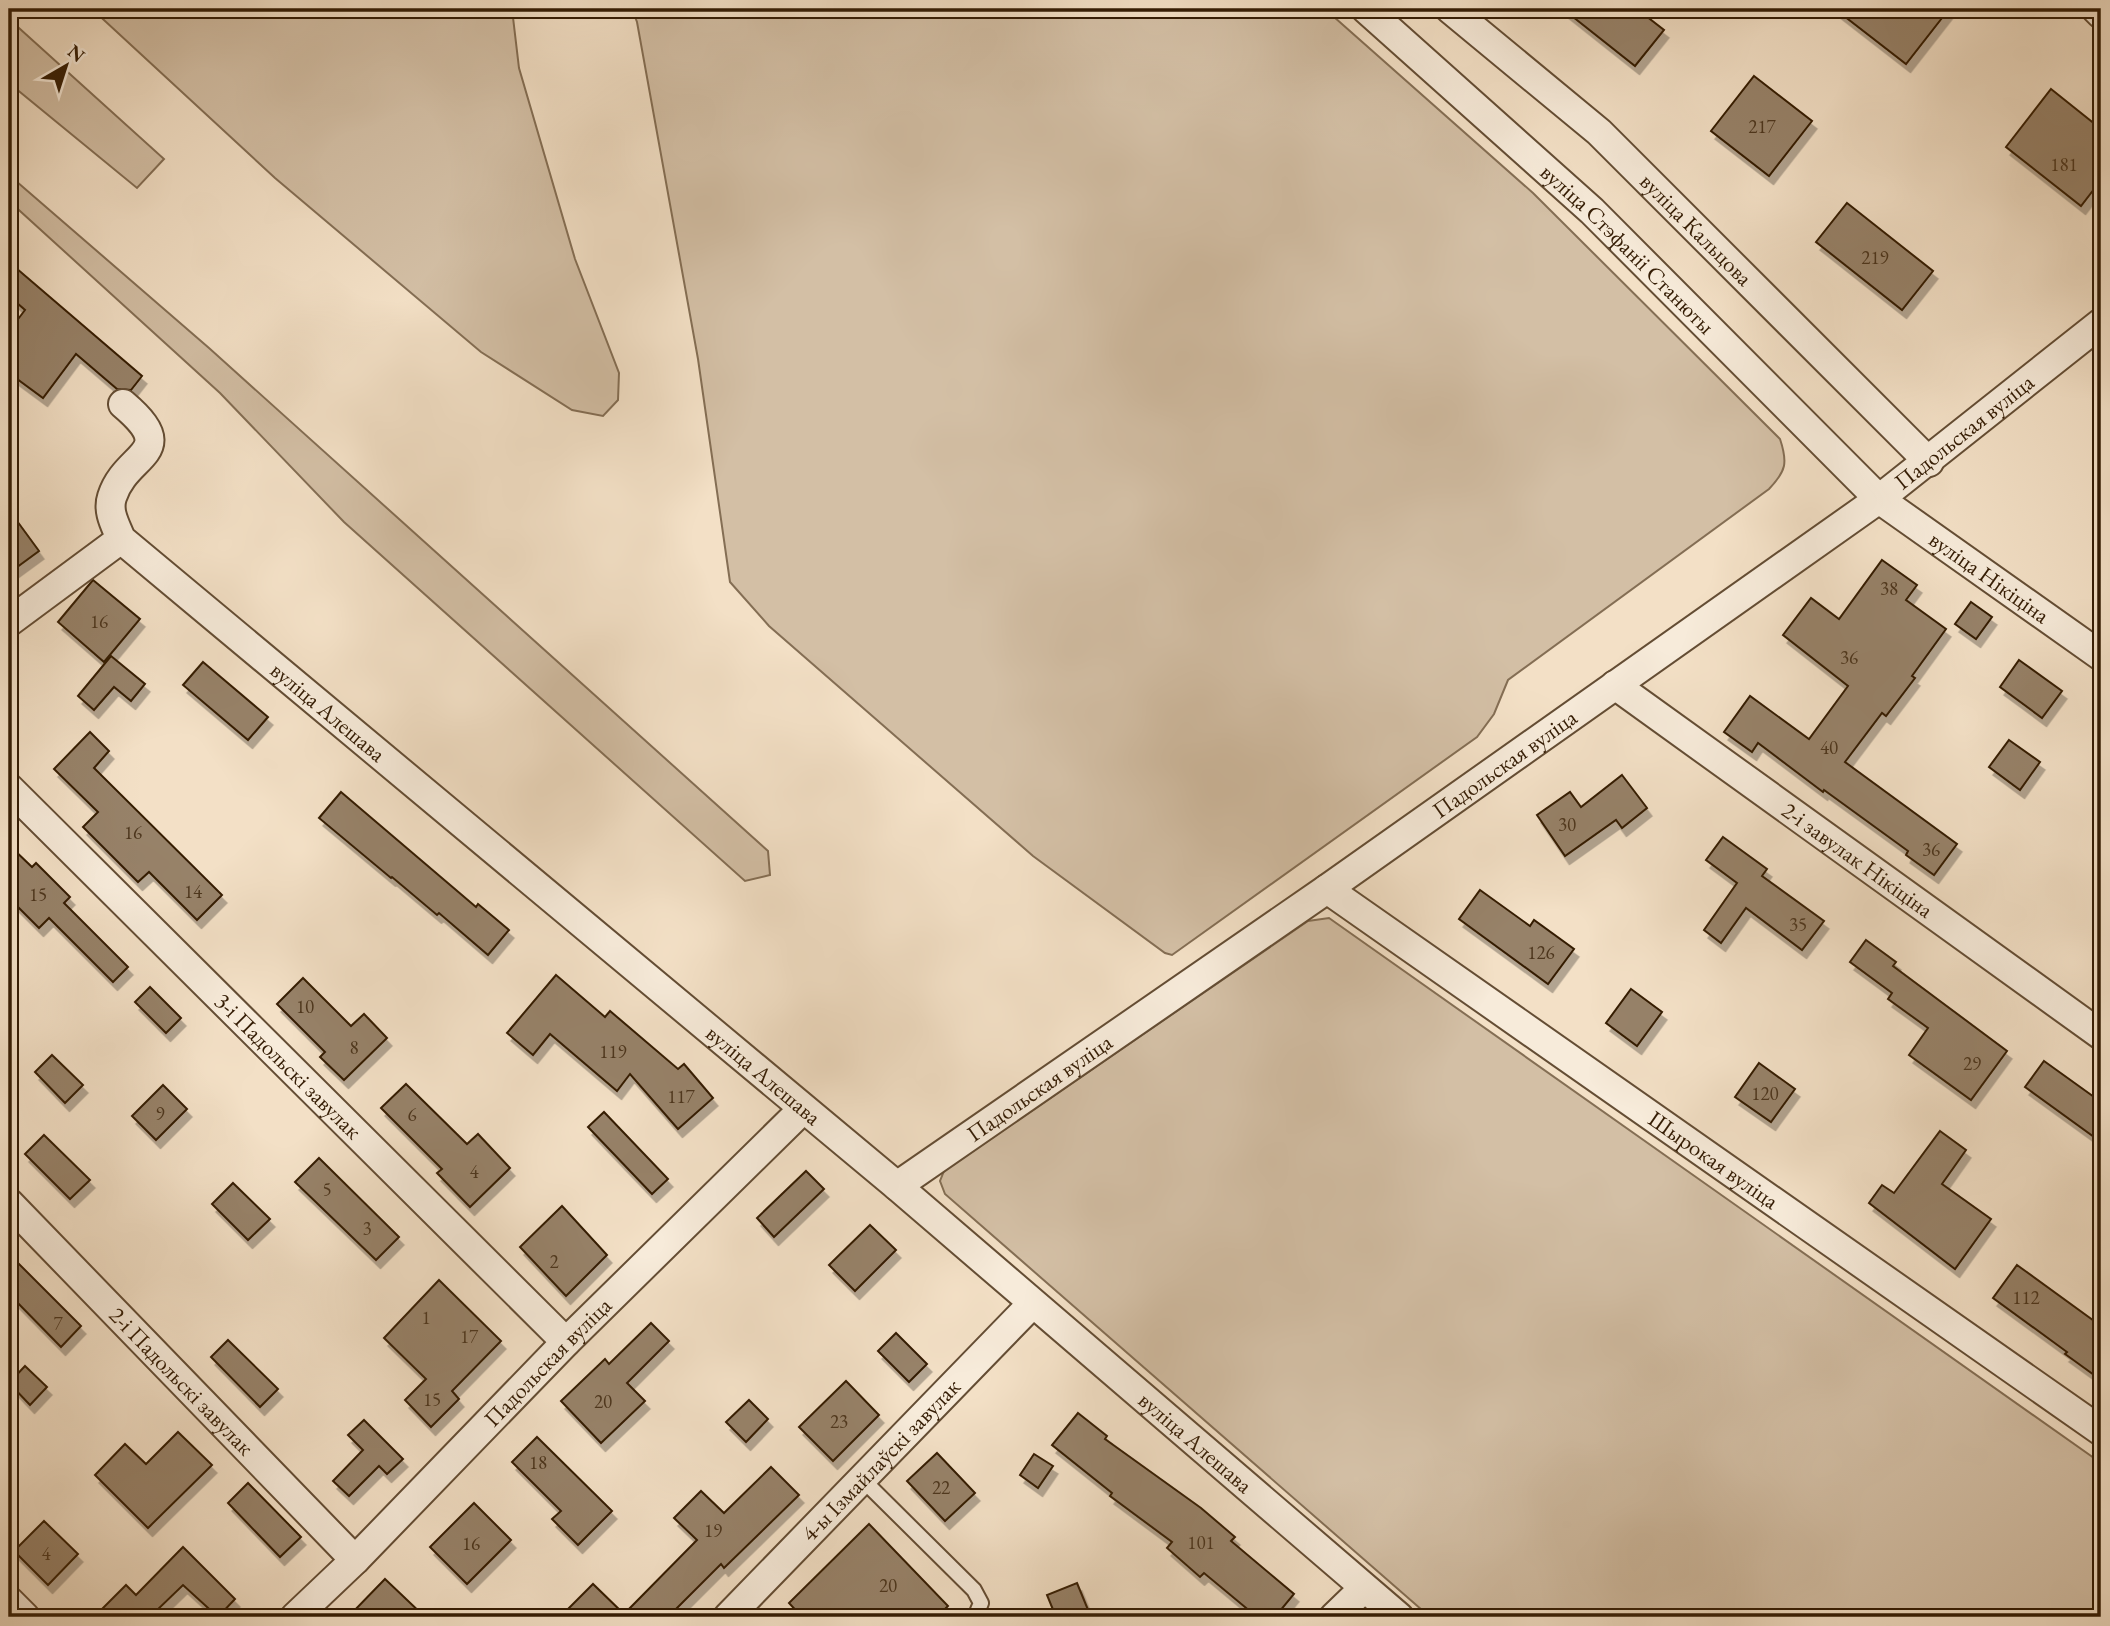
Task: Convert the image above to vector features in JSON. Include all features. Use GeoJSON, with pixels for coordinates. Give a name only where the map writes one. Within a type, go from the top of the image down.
{"type":"FeatureCollection","features":[{"type":"Feature","properties":{"kind":"street","name":"вуліца Стэфаніі Станюты"},"geometry":{"type":"LineString","coordinates":[[1366,9],[1592,211],[1879,499]]}},
{"type":"Feature","properties":{"kind":"street","name":"вуліца Кальцова"},"geometry":{"type":"LineString","coordinates":[[1451,9],[1599,132],[1929,462]]}},
{"type":"Feature","properties":{"kind":"street"},"geometry":{"type":"LineString","coordinates":[[2096,9],[2101,14]]}},
{"type":"Feature","properties":{"kind":"street","name":"Падольская вуліца"},"geometry":{"type":"LineString","coordinates":[[897,1186],[1327,889],[1879,499],[2101,323]]}},
{"type":"Feature","properties":{"kind":"street"},"geometry":{"type":"LineString","coordinates":[[9,622],[121,539],[111,516],[111,498],[121,480],[147,450],[150,439],[146,427],[123,404]]}},
{"type":"Feature","properties":{"kind":"street","name":"вуліца Нікіціна"},"geometry":{"type":"LineString","coordinates":[[1879,499],[2101,656]]}},
{"type":"Feature","properties":{"kind":"street","name":"вуліца Алешава"},"geometry":{"type":"LineString","coordinates":[[121,539],[897,1186],[1399,1617]]}},
{"type":"Feature","properties":{"kind":"street","name":"2-і завулак Нікіціна"},"geometry":{"type":"LineString","coordinates":[[1615,685],[2101,1035]]}},
{"type":"Feature","properties":{"kind":"street","name":"3-і Падольскі завулак"},"geometry":{"type":"LineString","coordinates":[[9,788],[566,1342]]}},
{"type":"Feature","properties":{"kind":"street","name":"Шырокая вуліца"},"geometry":{"type":"LineString","coordinates":[[1327,889],[2101,1431]]}},
{"type":"Feature","properties":{"kind":"street","name":"Падольская вуліца"},"geometry":{"type":"LineString","coordinates":[[296,1617],[355,1560],[566,1342],[803,1110]]}},
{"type":"Feature","properties":{"kind":"street","name":"2-і Падольскі завулак"},"geometry":{"type":"LineString","coordinates":[[9,1203],[355,1560]]}},
{"type":"Feature","properties":{"kind":"street","name":"4-ы Ізмайлаўскі завулак"},"geometry":{"type":"LineString","coordinates":[[728,1617],[1032,1304]]}},
{"type":"Feature","properties":{"kind":"street"},"geometry":{"type":"LineString","coordinates":[[1334,1617],[1364,1588]]}},
{"type":"Feature","properties":{"kind":"street"},"geometry":{"type":"LineString","coordinates":[[9,1601],[24,1617]]}},
{"type":"Feature","properties":{"kind":"lane"},"geometry":{"type":"LineString","coordinates":[[863,1480],[974,1590],[981,1603],[975,1617]]}},
{"type":"Feature","properties":{"kind":"shaded area"},"geometry":{"type":"Polygon","coordinates":[[[92,9],[512,9],[519,68],[575,259],[619,373],[618,400],[603,416],[572,410],[481,352],[275,178],[92,9]]]}},
{"type":"Feature","properties":{"kind":"shaded area"},"geometry":{"type":"Polygon","coordinates":[[[632,9],[1325,9],[1533,193],[1780,439],[1785,461],[1782,472],[1769,489],[1508,680],[1494,714],[1477,737],[1172,955],[1165,953],[1033,856],[769,626],[730,582],[698,359],[637,22],[632,9]]]}},
{"type":"Feature","properties":{"kind":"shaded area"},"geometry":{"type":"Polygon","coordinates":[[[9,19],[164,159],[137,188],[9,83],[9,19]]]}},
{"type":"Feature","properties":{"kind":"shaded area"},"geometry":{"type":"Polygon","coordinates":[[[9,175],[209,348],[768,851],[770,875],[745,881],[344,522],[220,393],[9,201],[9,175]]]}},
{"type":"Feature","properties":{"kind":"shaded area"},"geometry":{"type":"Polygon","coordinates":[[[1329,918],[2101,1463],[2101,1617],[1430,1617],[945,1194],[940,1181],[944,1171],[1308,921],[1329,918]]]}},
{"type":"Feature","properties":{"kind":"building"},"geometry":{"type":"Polygon","coordinates":[[[1563,9],[1637,9],[1664,30],[1635,66],[1563,9]]]}},
{"type":"Feature","properties":{"kind":"building"},"geometry":{"type":"Polygon","coordinates":[[[1835,9],[1949,9],[1906,64],[1835,9]]]}},
{"type":"Feature","properties":{"kind":"building"},"geometry":{"type":"Polygon","coordinates":[[[1754,76],[1812,121],[1769,176],[1711,131],[1754,76]]]}},
{"type":"Feature","properties":{"kind":"building"},"geometry":{"type":"Polygon","coordinates":[[[2051,89],[2101,129],[2101,180],[2081,206],[2006,147],[2051,89]]]}},
{"type":"Feature","properties":{"kind":"building"},"geometry":{"type":"Polygon","coordinates":[[[1847,203],[1933,271],[1902,310],[1816,242],[1847,203]]]}},
{"type":"Feature","properties":{"kind":"building"},"geometry":{"type":"Polygon","coordinates":[[[9,262],[142,376],[131,390],[117,389],[76,354],[43,398],[9,373],[9,331],[25,310],[9,296],[9,262]]]}},
{"type":"Feature","properties":{"kind":"building"},"geometry":{"type":"Polygon","coordinates":[[[9,510],[39,551],[9,573],[9,510]]]}},
{"type":"Feature","properties":{"kind":"building"},"geometry":{"type":"Polygon","coordinates":[[[1882,560],[1917,585],[1906,600],[1946,629],[1912,676],[1915,678],[1886,716],[1882,713],[1845,762],[1957,844],[1934,875],[1906,855],[1908,851],[1758,743],[1752,752],[1724,732],[1750,696],[1809,739],[1848,686],[1783,635],[1811,598],[1839,619],[1882,560]]]}},
{"type":"Feature","properties":{"kind":"building"},"geometry":{"type":"Polygon","coordinates":[[[93,580],[140,619],[104,662],[58,622],[93,580]]]}},
{"type":"Feature","properties":{"kind":"building"},"geometry":{"type":"Polygon","coordinates":[[[1971,602],[1992,617],[1976,639],[1955,624],[1971,602]]]}},
{"type":"Feature","properties":{"kind":"building"},"geometry":{"type":"Polygon","coordinates":[[[111,656],[145,684],[131,701],[114,687],[94,710],[78,696],[111,656]]]}},
{"type":"Feature","properties":{"kind":"building"},"geometry":{"type":"Polygon","coordinates":[[[2019,660],[2062,691],[2042,718],[2000,687],[2019,660]]]}},
{"type":"Feature","properties":{"kind":"building"},"geometry":{"type":"Polygon","coordinates":[[[203,662],[268,717],[248,740],[183,685],[203,662]]]}},
{"type":"Feature","properties":{"kind":"building"},"geometry":{"type":"Polygon","coordinates":[[[90,732],[109,751],[94,768],[222,895],[197,920],[149,872],[138,882],[83,827],[98,812],[54,769],[90,732]]]}},
{"type":"Feature","properties":{"kind":"building"},"geometry":{"type":"Polygon","coordinates":[[[2009,740],[2040,762],[2020,790],[1989,767],[2009,740]]]}},
{"type":"Feature","properties":{"kind":"building"},"geometry":{"type":"Polygon","coordinates":[[[1622,775],[1647,808],[1622,828],[1616,820],[1565,856],[1537,815],[1570,792],[1581,807],[1622,775]]]}},
{"type":"Feature","properties":{"kind":"building"},"geometry":{"type":"Polygon","coordinates":[[[341,792],[476,907],[478,904],[509,930],[488,955],[319,818],[341,792]]]}},
{"type":"Feature","properties":{"kind":"building"},"geometry":{"type":"Polygon","coordinates":[[[1723,837],[1767,869],[1762,876],[1824,921],[1802,950],[1746,908],[1721,943],[1704,930],[1737,883],[1706,860],[1723,837]]]}},
{"type":"Feature","properties":{"kind":"building"},"geometry":{"type":"Polygon","coordinates":[[[9,845],[32,867],[36,863],[70,897],[64,903],[128,967],[113,982],[49,918],[39,928],[9,898],[9,845]]]}},
{"type":"Feature","properties":{"kind":"building"},"geometry":{"type":"Polygon","coordinates":[[[1480,890],[1530,926],[1534,920],[1574,949],[1548,984],[1459,919],[1480,890]]]}},
{"type":"Feature","properties":{"kind":"building"},"geometry":{"type":"Polygon","coordinates":[[[1866,940],[1896,962],[1893,966],[2007,1051],[1971,1100],[1909,1055],[1928,1028],[1888,999],[1892,993],[1850,962],[1866,940]]]}},
{"type":"Feature","properties":{"kind":"building"},"geometry":{"type":"Polygon","coordinates":[[[556,975],[605,1017],[610,1011],[678,1069],[684,1064],[713,1098],[678,1129],[630,1074],[617,1091],[550,1034],[533,1055],[507,1033],[556,975]]]}},
{"type":"Feature","properties":{"kind":"building"},"geometry":{"type":"Polygon","coordinates":[[[303,978],[351,1026],[364,1014],[387,1038],[344,1080],[320,1057],[325,1052],[277,1004],[303,978]]]}},
{"type":"Feature","properties":{"kind":"building"},"geometry":{"type":"Polygon","coordinates":[[[150,987],[181,1018],[166,1033],[135,1002],[150,987]]]}},
{"type":"Feature","properties":{"kind":"building"},"geometry":{"type":"Polygon","coordinates":[[[1631,989],[1662,1012],[1637,1046],[1606,1023],[1631,989]]]}},
{"type":"Feature","properties":{"kind":"building"},"geometry":{"type":"Polygon","coordinates":[[[52,1055],[83,1085],[65,1103],[35,1072],[52,1055]]]}},
{"type":"Feature","properties":{"kind":"building"},"geometry":{"type":"Polygon","coordinates":[[[2044,1061],[2101,1102],[2101,1142],[2025,1087],[2044,1061]]]}},
{"type":"Feature","properties":{"kind":"building"},"geometry":{"type":"Polygon","coordinates":[[[1759,1063],[1795,1089],[1771,1122],[1735,1097],[1759,1063]]]}},
{"type":"Feature","properties":{"kind":"building"},"geometry":{"type":"Polygon","coordinates":[[[406,1084],[467,1144],[478,1134],[510,1168],[470,1207],[437,1173],[442,1169],[381,1108],[406,1084]]]}},
{"type":"Feature","properties":{"kind":"building"},"geometry":{"type":"Polygon","coordinates":[[[163,1085],[187,1109],[156,1140],[132,1116],[163,1085]]]}},
{"type":"Feature","properties":{"kind":"building"},"geometry":{"type":"Polygon","coordinates":[[[604,1112],[668,1179],[652,1194],[588,1127],[604,1112]]]}},
{"type":"Feature","properties":{"kind":"building"},"geometry":{"type":"Polygon","coordinates":[[[1940,1131],[1966,1150],[1942,1184],[1991,1219],[1955,1269],[1869,1203],[1882,1185],[1894,1193],[1940,1131]]]}},
{"type":"Feature","properties":{"kind":"building"},"geometry":{"type":"Polygon","coordinates":[[[44,1135],[90,1180],[70,1199],[25,1154],[44,1135]]]}},
{"type":"Feature","properties":{"kind":"building"},"geometry":{"type":"Polygon","coordinates":[[[319,1158],[399,1237],[376,1260],[295,1182],[319,1158]]]}},
{"type":"Feature","properties":{"kind":"building"},"geometry":{"type":"Polygon","coordinates":[[[806,1171],[824,1189],[774,1237],[757,1218],[806,1171]]]}},
{"type":"Feature","properties":{"kind":"building"},"geometry":{"type":"Polygon","coordinates":[[[233,1183],[270,1219],[248,1240],[212,1204],[233,1183]]]}},
{"type":"Feature","properties":{"kind":"building"},"geometry":{"type":"Polygon","coordinates":[[[562,1206],[607,1255],[566,1296],[520,1247],[562,1206]]]}},
{"type":"Feature","properties":{"kind":"building"},"geometry":{"type":"Polygon","coordinates":[[[870,1225],[896,1250],[855,1291],[829,1265],[870,1225]]]}},
{"type":"Feature","properties":{"kind":"building"},"geometry":{"type":"Polygon","coordinates":[[[9,1254],[81,1326],[61,1347],[9,1294],[9,1254]]]}},
{"type":"Feature","properties":{"kind":"building"},"geometry":{"type":"Polygon","coordinates":[[[2017,1265],[2101,1326],[2101,1380],[1993,1298],[2017,1265]]]}},
{"type":"Feature","properties":{"kind":"building"},"geometry":{"type":"Polygon","coordinates":[[[439,1280],[501,1341],[452,1391],[459,1399],[431,1427],[405,1400],[426,1379],[384,1338],[439,1280]]]}},
{"type":"Feature","properties":{"kind":"building"},"geometry":{"type":"Polygon","coordinates":[[[651,1323],[669,1341],[627,1383],[645,1401],[601,1443],[561,1401],[605,1359],[609,1364],[651,1323]]]}},
{"type":"Feature","properties":{"kind":"building"},"geometry":{"type":"Polygon","coordinates":[[[896,1333],[927,1364],[909,1382],[878,1351],[896,1333]]]}},
{"type":"Feature","properties":{"kind":"building"},"geometry":{"type":"Polygon","coordinates":[[[228,1340],[278,1389],[260,1407],[211,1357],[228,1340]]]}},
{"type":"Feature","properties":{"kind":"building"},"geometry":{"type":"Polygon","coordinates":[[[25,1366],[47,1387],[30,1405],[9,1383],[25,1366]]]}},
{"type":"Feature","properties":{"kind":"building"},"geometry":{"type":"Polygon","coordinates":[[[846,1381],[879,1415],[833,1461],[799,1427],[846,1381]]]}},
{"type":"Feature","properties":{"kind":"building"},"geometry":{"type":"Polygon","coordinates":[[[749,1400],[768,1419],[746,1442],[726,1422],[749,1400]]]}},
{"type":"Feature","properties":{"kind":"building"},"geometry":{"type":"Polygon","coordinates":[[[1078,1413],[1107,1436],[1105,1439],[1201,1508],[1235,1537],[1231,1541],[1294,1594],[1275,1617],[1257,1617],[1204,1573],[1200,1577],[1167,1548],[1172,1542],[1110,1496],[1112,1493],[1052,1445],[1078,1413]]]}},
{"type":"Feature","properties":{"kind":"building"},"geometry":{"type":"Polygon","coordinates":[[[364,1420],[403,1459],[387,1474],[379,1466],[349,1496],[333,1481],[363,1450],[348,1435],[364,1420]]]}},
{"type":"Feature","properties":{"kind":"building"},"geometry":{"type":"Polygon","coordinates":[[[178,1432],[212,1465],[148,1528],[95,1475],[125,1444],[146,1464],[178,1432]]]}},
{"type":"Feature","properties":{"kind":"building"},"geometry":{"type":"Polygon","coordinates":[[[537,1437],[612,1511],[578,1545],[552,1519],[561,1511],[512,1462],[537,1437]]]}},
{"type":"Feature","properties":{"kind":"building"},"geometry":{"type":"Polygon","coordinates":[[[937,1453],[975,1493],[945,1521],[907,1481],[937,1453]]]}},
{"type":"Feature","properties":{"kind":"building"},"geometry":{"type":"Polygon","coordinates":[[[1034,1454],[1053,1466],[1038,1488],[1020,1475],[1034,1454]]]}},
{"type":"Feature","properties":{"kind":"building"},"geometry":{"type":"Polygon","coordinates":[[[771,1467],[799,1495],[724,1568],[721,1564],[668,1617],[560,1617],[593,1584],[624,1614],[697,1540],[674,1518],[701,1491],[724,1513],[771,1467]]]}},
{"type":"Feature","properties":{"kind":"building"},"geometry":{"type":"Polygon","coordinates":[[[248,1483],[301,1537],[280,1557],[228,1503],[248,1483]]]}},
{"type":"Feature","properties":{"kind":"building"},"geometry":{"type":"Polygon","coordinates":[[[474,1503],[511,1540],[467,1584],[430,1547],[474,1503]]]}},
{"type":"Feature","properties":{"kind":"building"},"geometry":{"type":"Polygon","coordinates":[[[44,1521],[78,1554],[48,1585],[14,1551],[44,1521]]]}},
{"type":"Feature","properties":{"kind":"building"},"geometry":{"type":"Polygon","coordinates":[[[869,1524],[948,1606],[937,1617],[802,1617],[789,1603],[869,1524]]]}},
{"type":"Feature","properties":{"kind":"building"},"geometry":{"type":"Polygon","coordinates":[[[183,1547],[235,1599],[218,1617],[183,1585],[154,1613],[158,1617],[94,1617],[126,1585],[136,1595],[183,1547]]]}},
{"type":"Feature","properties":{"kind":"building"},"geometry":{"type":"Polygon","coordinates":[[[385,1579],[425,1617],[348,1617],[385,1579]]]}},
{"type":"Feature","properties":{"kind":"building"},"geometry":{"type":"Polygon","coordinates":[[[1077,1583],[1091,1617],[1056,1617],[1047,1595],[1077,1583]]]}}]}
